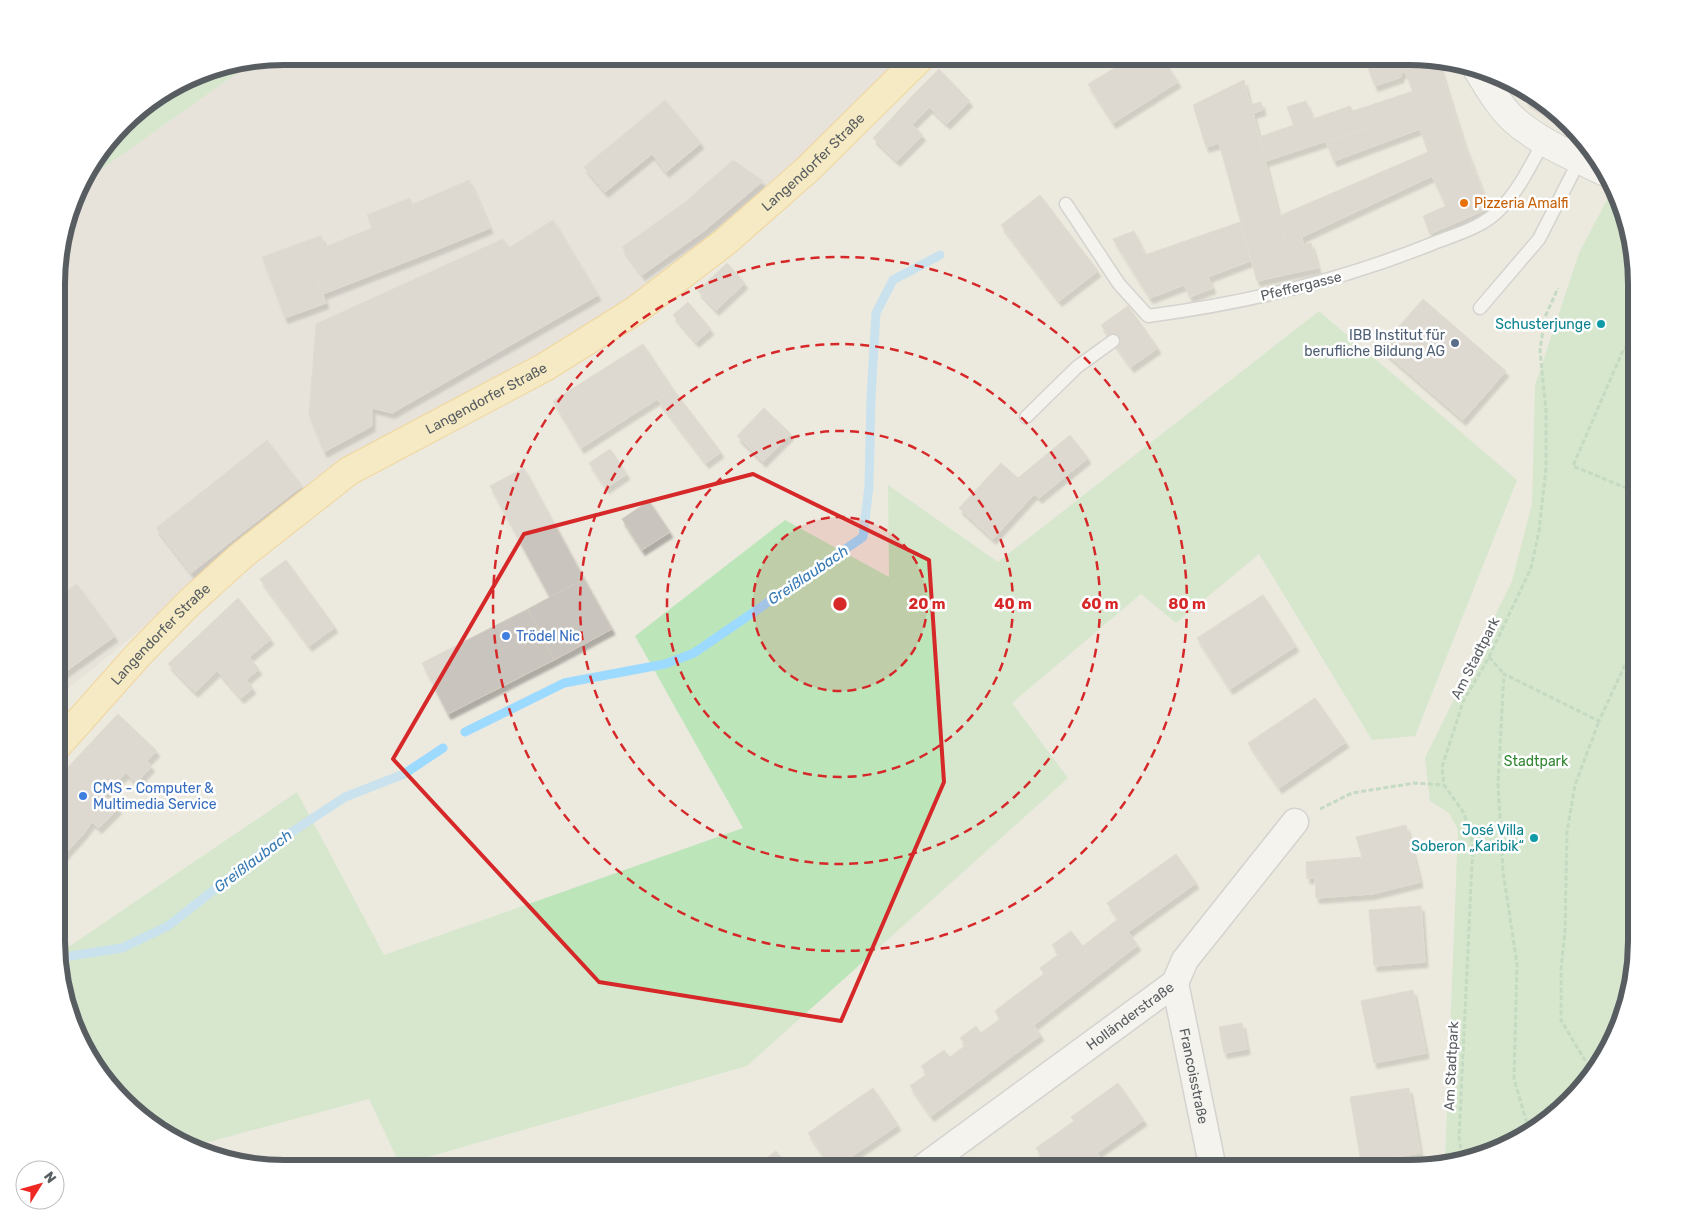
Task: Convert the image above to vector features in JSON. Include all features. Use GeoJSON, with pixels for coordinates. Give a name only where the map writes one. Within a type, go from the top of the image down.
{"type":"FeatureCollection","features":[{"type":"Feature","properties":{"kind":"main road","name":"Langendorfer Straße"},"geometry":{"type":"LineString","coordinates":[[65,737],[139,654],[189,603],[249,550],[349,471],[545,367],[636,310],[725,242],[801,175],[911,65]]}},
{"type":"Feature","properties":{"kind":"main road"},"geometry":{"type":"LineString","coordinates":[[1483,78],[1494,96],[1513,118],[1544,141],[1591,165]]}},
{"type":"Feature","properties":{"kind":"street","name":"Holländerstraße"},"geometry":{"type":"LineString","coordinates":[[933,1160],[1174,983],[1185,960],[1295,822]]}},
{"type":"Feature","properties":{"kind":"street","name":"Francoisstraße"},"geometry":{"type":"LineString","coordinates":[[1174,983],[1211,1160]]}},
{"type":"Feature","properties":{"kind":"lane","name":"Pfeffergasse"},"geometry":{"type":"LineString","coordinates":[[1066,204],[1144,319],[1206,308],[1316,284],[1405,255],[1477,226],[1501,209],[1521,183],[1544,141]]}},
{"type":"Feature","properties":{"kind":"lane"},"geometry":{"type":"LineString","coordinates":[[1480,308],[1538,239],[1591,165]]}},
{"type":"Feature","properties":{"kind":"lane"},"geometry":{"type":"LineString","coordinates":[[1026,417],[1077,367],[1113,341]]}},
{"type":"Feature","properties":{"kind":"path","name":"Am Stadtpark"},"geometry":{"type":"LineString","coordinates":[[1462,1154],[1459,1137],[1473,844],[1464,813],[1444,785],[1442,767],[1463,702],[1489,657],[1531,568],[1539,531],[1546,468],[1546,411],[1540,350],[1545,317],[1558,288]]}},
{"type":"Feature","properties":{"kind":"path"},"geometry":{"type":"LineString","coordinates":[[1628,349],[1624,348],[1572,466],[1628,489]]}},
{"type":"Feature","properties":{"kind":"path"},"geometry":{"type":"LineString","coordinates":[[1489,657],[1504,674],[1599,721]]}},
{"type":"Feature","properties":{"kind":"path"},"geometry":{"type":"LineString","coordinates":[[1588,1067],[1560,1020],[1567,832],[1575,785],[1599,721],[1628,658]]}},
{"type":"Feature","properties":{"kind":"path"},"geometry":{"type":"LineString","coordinates":[[1504,674],[1498,784],[1503,870],[1517,964],[1514,1079],[1528,1125]]}},
{"type":"Feature","properties":{"kind":"path"},"geometry":{"type":"LineString","coordinates":[[1295,822],[1352,792],[1416,783],[1444,785]]}},
{"type":"Feature","properties":{"kind":"highlighted area"},"geometry":{"type":"Polygon","coordinates":[[[753,474],[929,560],[944,782],[841,1021],[599,982],[393,759],[524,534],[753,474]]]}},
{"type":"Feature","properties":{"kind":"shaded area"},"geometry":{"type":"Polygon","coordinates":[[[270,65],[898,65],[772,190],[630,305],[344,464],[65,691],[65,270],[72,227],[94,175],[244,69],[255,67],[270,65]]]}},
{"type":"Feature","properties":{"kind":"green space"},"geometry":{"type":"Polygon","coordinates":[[[244,69],[94,175],[110,151],[129,129],[162,102],[200,82],[227,72],[244,69]]]}},
{"type":"Feature","properties":{"kind":"green space","name":"Stadtpark"},"geometry":{"type":"Polygon","coordinates":[[[1608,198],[1611,199],[1621,227],[1628,270],[1628,955],[1624,984],[1611,1025],[1599,1050],[1583,1074],[1564,1096],[1542,1115],[1518,1131],[1466,1153],[1445,1157],[1458,830],[1449,813],[1430,801],[1425,758],[1512,581],[1532,504],[1535,385],[1579,253],[1608,198]]]}},
{"type":"Feature","properties":{"kind":"green space"},"geometry":{"type":"Polygon","coordinates":[[[1319,311],[1517,480],[1415,736],[1372,740],[1259,554],[1176,623],[1141,594],[1012,703],[1068,778],[747,1066],[418,1160],[398,1160],[369,1099],[200,1143],[174,1131],[140,1106],[119,1085],[94,1050],[72,998],[65,949],[297,792],[384,955],[743,828],[635,636],[785,520],[889,577],[888,485],[998,562],[1319,311]]]}},
{"type":"Feature","properties":{"kind":"building"},"geometry":{"type":"Polygon","coordinates":[[[1120,65],[1167,65],[1178,82],[1113,123],[1088,84],[1120,65]]]}},
{"type":"Feature","properties":{"kind":"building"},"geometry":{"type":"Polygon","coordinates":[[[1367,65],[1423,65],[1440,67],[1450,100],[1266,161],[1259,137],[1294,125],[1287,107],[1306,101],[1313,119],[1350,106],[1353,111],[1413,91],[1405,72],[1401,73],[1401,77],[1375,86],[1367,65]]]}},
{"type":"Feature","properties":{"kind":"building"},"geometry":{"type":"Polygon","coordinates":[[[939,69],[970,101],[947,124],[915,93],[939,69]]]}},
{"type":"Feature","properties":{"kind":"building"},"geometry":{"type":"Polygon","coordinates":[[[1244,80],[1250,105],[1261,102],[1263,110],[1253,113],[1293,273],[1257,281],[1219,143],[1206,147],[1193,105],[1244,80]]]}},
{"type":"Feature","properties":{"kind":"building"},"geometry":{"type":"Polygon","coordinates":[[[915,93],[930,107],[912,125],[923,135],[897,161],[873,138],[915,93]]]}},
{"type":"Feature","properties":{"kind":"building"},"geometry":{"type":"Polygon","coordinates":[[[665,100],[701,143],[666,172],[652,154],[605,192],[584,167],[665,100]]]}},
{"type":"Feature","properties":{"kind":"building"},"geometry":{"type":"Polygon","coordinates":[[[1450,100],[1463,141],[1428,152],[1420,129],[1334,161],[1326,142],[1450,100]]]}},
{"type":"Feature","properties":{"kind":"building"},"geometry":{"type":"Polygon","coordinates":[[[1463,141],[1489,208],[1430,234],[1423,216],[1446,206],[1432,176],[1302,237],[1303,245],[1311,243],[1318,268],[1293,273],[1279,216],[1428,152],[1463,141]]]}},
{"type":"Feature","properties":{"kind":"building"},"geometry":{"type":"Polygon","coordinates":[[[733,160],[763,181],[704,231],[684,203],[733,160]]]}},
{"type":"Feature","properties":{"kind":"building"},"geometry":{"type":"Polygon","coordinates":[[[469,180],[490,228],[431,252],[413,204],[469,180]]]}},
{"type":"Feature","properties":{"kind":"building"},"geometry":{"type":"Polygon","coordinates":[[[1040,195],[1098,271],[1059,301],[1001,225],[1040,195]]]}},
{"type":"Feature","properties":{"kind":"building"},"geometry":{"type":"Polygon","coordinates":[[[410,198],[431,252],[323,294],[303,242],[321,236],[325,247],[372,228],[367,215],[410,198]]]}},
{"type":"Feature","properties":{"kind":"building"},"geometry":{"type":"Polygon","coordinates":[[[684,203],[704,231],[642,275],[622,247],[684,203]]]}},
{"type":"Feature","properties":{"kind":"building"},"geometry":{"type":"Polygon","coordinates":[[[553,220],[598,295],[392,413],[372,408],[372,426],[324,452],[309,415],[316,324],[503,239],[509,248],[553,220]]]}},
{"type":"Feature","properties":{"kind":"building"},"geometry":{"type":"Polygon","coordinates":[[[1240,222],[1250,261],[1208,277],[1213,288],[1190,297],[1184,285],[1150,298],[1113,239],[1134,231],[1145,255],[1240,222]]]}},
{"type":"Feature","properties":{"kind":"building"},"geometry":{"type":"Polygon","coordinates":[[[303,242],[326,303],[285,318],[262,257],[303,242]]]}},
{"type":"Feature","properties":{"kind":"building"},"geometry":{"type":"Polygon","coordinates":[[[727,263],[745,283],[716,310],[698,291],[727,263]]]}},
{"type":"Feature","properties":{"kind":"building"},"geometry":{"type":"Polygon","coordinates":[[[1423,299],[1506,371],[1463,420],[1380,348],[1423,299]]]}},
{"type":"Feature","properties":{"kind":"building"},"geometry":{"type":"Polygon","coordinates":[[[688,302],[711,329],[696,342],[673,315],[688,302]]]}},
{"type":"Feature","properties":{"kind":"building"},"geometry":{"type":"Polygon","coordinates":[[[1128,306],[1158,348],[1131,367],[1101,325],[1128,306]]]}},
{"type":"Feature","properties":{"kind":"building"},"geometry":{"type":"Polygon","coordinates":[[[643,344],[673,389],[626,419],[597,373],[643,344]]]}},
{"type":"Feature","properties":{"kind":"building"},"geometry":{"type":"Polygon","coordinates":[[[597,373],[626,419],[581,448],[553,401],[597,373]]]}},
{"type":"Feature","properties":{"kind":"building"},"geometry":{"type":"Polygon","coordinates":[[[673,389],[721,452],[706,463],[658,400],[673,389]]]}},
{"type":"Feature","properties":{"kind":"building"},"geometry":{"type":"Polygon","coordinates":[[[764,408],[791,434],[763,462],[737,436],[764,408]]]}},
{"type":"Feature","properties":{"kind":"building"},"geometry":{"type":"Polygon","coordinates":[[[1070,435],[1088,458],[1039,498],[1018,478],[1070,435]]]}},
{"type":"Feature","properties":{"kind":"building"},"geometry":{"type":"Polygon","coordinates":[[[267,440],[302,486],[239,535],[203,491],[267,440]]]}},
{"type":"Feature","properties":{"kind":"building"},"geometry":{"type":"Polygon","coordinates":[[[610,449],[627,474],[606,488],[589,463],[610,449]]]}},
{"type":"Feature","properties":{"kind":"building"},"geometry":{"type":"Polygon","coordinates":[[[1001,463],[1035,493],[993,539],[959,508],[1001,463]]]}},
{"type":"Feature","properties":{"kind":"building"},"geometry":{"type":"Polygon","coordinates":[[[524,468],[584,579],[550,597],[490,486],[524,468]]]}},
{"type":"Feature","properties":{"kind":"building"},"geometry":{"type":"Polygon","coordinates":[[[203,491],[239,535],[191,573],[156,528],[203,491]]]}},
{"type":"Feature","properties":{"kind":"building"},"geometry":{"type":"Polygon","coordinates":[[[649,501],[670,532],[642,550],[622,519],[649,501]]]}},
{"type":"Feature","properties":{"kind":"building"},"geometry":{"type":"Polygon","coordinates":[[[286,560],[335,627],[309,646],[260,579],[286,560]]]}},
{"type":"Feature","properties":{"kind":"building"},"geometry":{"type":"Polygon","coordinates":[[[584,579],[612,629],[554,660],[528,609],[584,579]]]}},
{"type":"Feature","properties":{"kind":"building"},"geometry":{"type":"Polygon","coordinates":[[[77,584],[115,636],[65,672],[65,592],[77,584]]]}},
{"type":"Feature","properties":{"kind":"building"},"geometry":{"type":"Polygon","coordinates":[[[1263,595],[1296,646],[1230,689],[1197,638],[1263,595]]]}},
{"type":"Feature","properties":{"kind":"building"},"geometry":{"type":"Polygon","coordinates":[[[238,598],[271,639],[249,657],[259,669],[246,680],[203,631],[238,598]]]}},
{"type":"Feature","properties":{"kind":"building"},"geometry":{"type":"Polygon","coordinates":[[[528,609],[554,660],[448,714],[422,663],[528,609]]]}},
{"type":"Feature","properties":{"kind":"building"},"geometry":{"type":"Polygon","coordinates":[[[203,631],[222,652],[210,662],[217,671],[195,692],[168,664],[203,631]]]}},
{"type":"Feature","properties":{"kind":"building"},"geometry":{"type":"Polygon","coordinates":[[[222,652],[253,688],[241,698],[210,662],[222,652]]]}},
{"type":"Feature","properties":{"kind":"building"},"geometry":{"type":"Polygon","coordinates":[[[1315,698],[1346,742],[1279,788],[1248,743],[1315,698]]]}},
{"type":"Feature","properties":{"kind":"building"},"geometry":{"type":"Polygon","coordinates":[[[118,714],[157,751],[147,761],[152,766],[136,783],[126,773],[117,782],[84,750],[118,714]]]}},
{"type":"Feature","properties":{"kind":"building"},"geometry":{"type":"Polygon","coordinates":[[[84,750],[117,782],[104,795],[119,808],[99,828],[92,822],[84,833],[65,817],[65,770],[84,750]]]}},
{"type":"Feature","properties":{"kind":"building"},"geometry":{"type":"Polygon","coordinates":[[[65,817],[84,833],[65,854],[65,817]]]}},
{"type":"Feature","properties":{"kind":"building"},"geometry":{"type":"Polygon","coordinates":[[[1406,825],[1420,882],[1372,894],[1316,898],[1315,878],[1307,878],[1306,862],[1362,857],[1356,837],[1406,825]]]}},
{"type":"Feature","properties":{"kind":"building"},"geometry":{"type":"Polygon","coordinates":[[[1176,854],[1196,883],[1128,932],[1107,903],[1176,854]]]}},
{"type":"Feature","properties":{"kind":"building"},"geometry":{"type":"Polygon","coordinates":[[[1421,906],[1425,962],[1374,966],[1369,910],[1421,906]]]}},
{"type":"Feature","properties":{"kind":"building"},"geometry":{"type":"Polygon","coordinates":[[[1118,919],[1138,945],[1103,972],[1083,946],[1118,919]]]}},
{"type":"Feature","properties":{"kind":"building"},"geometry":{"type":"Polygon","coordinates":[[[1071,931],[1103,972],[1065,1001],[1040,968],[1059,954],[1052,945],[1071,931]]]}},
{"type":"Feature","properties":{"kind":"building"},"geometry":{"type":"Polygon","coordinates":[[[1045,973],[1065,1001],[1034,1025],[1013,997],[1045,973]]]}},
{"type":"Feature","properties":{"kind":"building"},"geometry":{"type":"Polygon","coordinates":[[[1413,990],[1426,1053],[1374,1063],[1361,1001],[1413,990]]]}},
{"type":"Feature","properties":{"kind":"building"},"geometry":{"type":"Polygon","coordinates":[[[1013,997],[1041,1035],[931,1116],[910,1086],[927,1074],[921,1066],[944,1050],[950,1057],[966,1045],[960,1038],[976,1026],[981,1033],[1000,1019],[995,1011],[1013,997]]]}},
{"type":"Feature","properties":{"kind":"building"},"geometry":{"type":"Polygon","coordinates":[[[1242,1023],[1247,1049],[1224,1053],[1219,1027],[1242,1023]]]}},
{"type":"Feature","properties":{"kind":"building"},"geometry":{"type":"Polygon","coordinates":[[[1118,1083],[1144,1120],[1097,1153],[1071,1117],[1118,1083]]]}},
{"type":"Feature","properties":{"kind":"building"},"geometry":{"type":"Polygon","coordinates":[[[873,1088],[898,1125],[846,1160],[827,1160],[808,1133],[873,1088]]]}},
{"type":"Feature","properties":{"kind":"building"},"geometry":{"type":"Polygon","coordinates":[[[1409,1088],[1420,1153],[1374,1160],[1361,1160],[1350,1097],[1409,1088]]]}},
{"type":"Feature","properties":{"kind":"building"},"geometry":{"type":"Polygon","coordinates":[[[1074,1121],[1102,1160],[1044,1160],[1036,1148],[1074,1121]]]}},
{"type":"Feature","properties":{"kind":"building"},"geometry":{"type":"Polygon","coordinates":[[[776,1151],[783,1160],[764,1160],[776,1151]]]}},
{"type":"Feature","properties":{"kind":"waterway","name":"Greißlaubach"},"geometry":{"type":"LineString","coordinates":[[465,732],[564,683],[665,664],[694,653],[863,537],[869,486],[871,398],[876,313],[893,280],[940,255]]}},
{"type":"Feature","properties":{"kind":"waterway","name":"Greißlaubach"},"geometry":{"type":"LineString","coordinates":[[65,957],[122,948],[168,926],[266,849],[345,797],[404,774],[443,748]]}},
{"type":"Feature","properties":{"kind":"place","name":"Pizzeria Amalfi"},"geometry":{"type":"Point","coordinates":[1464,203]}},
{"type":"Feature","properties":{"kind":"place","name":"Schusterjunge"},"geometry":{"type":"Point","coordinates":[1601,324]}},
{"type":"Feature","properties":{"kind":"place","name":"IBB Institut für berufliche Bildung AG"},"geometry":{"type":"Point","coordinates":[1455,343]}},
{"type":"Feature","properties":{"kind":"place","name":"Trödel Nic"},"geometry":{"type":"Point","coordinates":[506,636]}},
{"type":"Feature","properties":{"kind":"place","name":"CMS - Computer & Multimedia Service"},"geometry":{"type":"Point","coordinates":[83,796]}},
{"type":"Feature","properties":{"kind":"place","name":"José Villa Soberon „Karibik“"},"geometry":{"type":"Point","coordinates":[1534,838]}}]}
